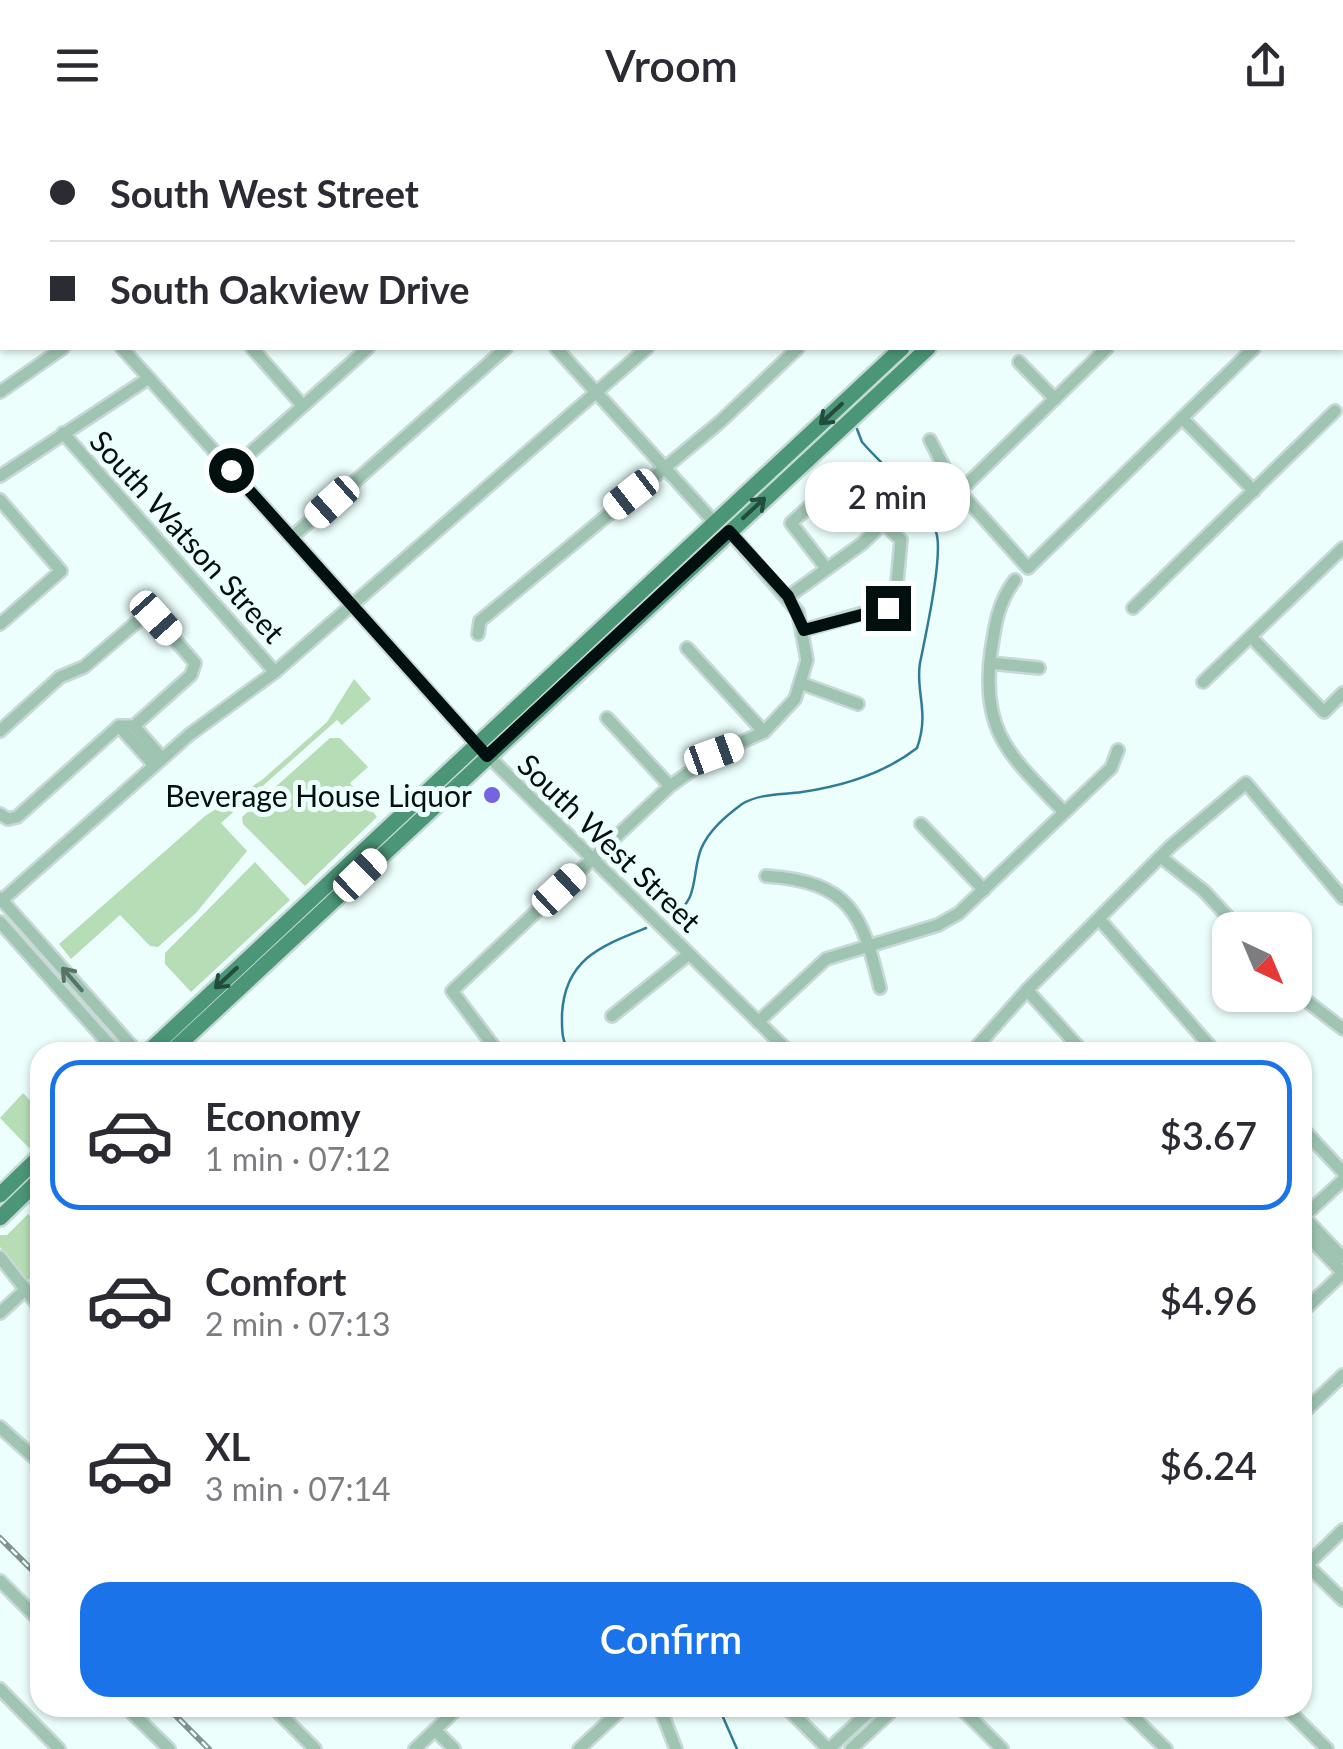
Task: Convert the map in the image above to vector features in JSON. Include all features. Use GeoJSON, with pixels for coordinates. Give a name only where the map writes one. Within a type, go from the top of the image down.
{"type":"FeatureCollection","features":[{"type":"Feature","properties":{"kind":"main road"},"geometry":{"type":"LineString","coordinates":[[159,1042],[310,900],[659,596],[671,574],[900,350]]}},
{"type":"Feature","properties":{"kind":"main road"},"geometry":{"type":"LineString","coordinates":[[182,1042],[481,750],[722,527],[926,350]]}},
{"type":"Feature","properties":{"kind":"main road"},"geometry":{"type":"LineString","coordinates":[[254,974],[263,956],[307,914],[310,900]]}},
{"type":"Feature","properties":{"kind":"main road"},"geometry":{"type":"LineString","coordinates":[[0,1195],[30,1166]]}},
{"type":"Feature","properties":{"kind":"main road"},"geometry":{"type":"LineString","coordinates":[[0,1218],[30,1188]]}},
{"type":"Feature","properties":{"kind":"street"},"geometry":{"type":"LineString","coordinates":[[0,392],[61,350]]}},
{"type":"Feature","properties":{"kind":"street","name":"South West Street"},"geometry":{"type":"LineString","coordinates":[[124,350],[481,750],[779,1042]]}},
{"type":"Feature","properties":{"kind":"street"},"geometry":{"type":"LineString","coordinates":[[254,350],[302,406]]}},
{"type":"Feature","properties":{"kind":"street"},"geometry":{"type":"LineString","coordinates":[[231,470],[366,350]]}},
{"type":"Feature","properties":{"kind":"street"},"geometry":{"type":"LineString","coordinates":[[292,537],[504,350]]}},
{"type":"Feature","properties":{"kind":"street"},"geometry":{"type":"LineString","coordinates":[[490,1042],[452,991],[670,786],[714,754],[764,732],[786,712],[802,684],[807,660],[804,630],[788,596],[558,350]]}},
{"type":"Feature","properties":{"kind":"street"},"geometry":{"type":"LineString","coordinates":[[127,1042],[1,900],[158,762],[275,672],[596,388],[644,350]]}},
{"type":"Feature","properties":{"kind":"street"},"geometry":{"type":"LineString","coordinates":[[478,634],[480,621],[779,370],[796,350]]}},
{"type":"Feature","properties":{"kind":"street"},"geometry":{"type":"LineString","coordinates":[[959,492],[1106,350]]}},
{"type":"Feature","properties":{"kind":"street"},"geometry":{"type":"LineString","coordinates":[[930,440],[959,492],[1028,568],[1252,350]]}},
{"type":"Feature","properties":{"kind":"street"},"geometry":{"type":"LineString","coordinates":[[1019,362],[1056,399]]}},
{"type":"Feature","properties":{"kind":"street"},"geometry":{"type":"LineString","coordinates":[[0,476],[149,378]]}},
{"type":"Feature","properties":{"kind":"street"},"geometry":{"type":"LineString","coordinates":[[1133,608],[1336,412]]}},
{"type":"Feature","properties":{"kind":"street"},"geometry":{"type":"LineString","coordinates":[[1182,418],[1254,491]]}},
{"type":"Feature","properties":{"kind":"street","name":"South Watson Street"},"geometry":{"type":"LineString","coordinates":[[63,434],[275,672]]}},
{"type":"Feature","properties":{"kind":"street"},"geometry":{"type":"LineString","coordinates":[[804,630],[895,604],[901,540],[844,485],[833,485],[790,523],[826,568]]}},
{"type":"Feature","properties":{"kind":"street"},"geometry":{"type":"LineString","coordinates":[[0,500],[60,571],[0,624]]}},
{"type":"Feature","properties":{"kind":"street"},"geometry":{"type":"LineString","coordinates":[[788,596],[862,543],[884,522]]}},
{"type":"Feature","properties":{"kind":"street"},"geometry":{"type":"LineString","coordinates":[[1203,682],[1343,548]]}},
{"type":"Feature","properties":{"kind":"street"},"geometry":{"type":"LineString","coordinates":[[1016,580],[996,618],[990,663],[990,711],[1000,741],[1064,812]]}},
{"type":"Feature","properties":{"kind":"street"},"geometry":{"type":"LineString","coordinates":[[0,731],[60,677],[84,667],[149,615],[196,667],[134,726],[120,726],[16,816],[8,819],[0,814]]}},
{"type":"Feature","properties":{"kind":"street"},"geometry":{"type":"LineString","coordinates":[[1251,637],[1324,712],[1343,694]]}},
{"type":"Feature","properties":{"kind":"street"},"geometry":{"type":"LineString","coordinates":[[687,648],[764,732]]}},
{"type":"Feature","properties":{"kind":"street"},"geometry":{"type":"LineString","coordinates":[[990,663],[1039,668]]}},
{"type":"Feature","properties":{"kind":"street"},"geometry":{"type":"LineString","coordinates":[[802,684],[858,704]]}},
{"type":"Feature","properties":{"kind":"street"},"geometry":{"type":"LineString","coordinates":[[607,718],[670,786]]}},
{"type":"Feature","properties":{"kind":"street"},"geometry":{"type":"LineString","coordinates":[[120,726],[158,762]]}},
{"type":"Feature","properties":{"kind":"street"},"geometry":{"type":"LineString","coordinates":[[134,726],[158,762]]}},
{"type":"Feature","properties":{"kind":"street"},"geometry":{"type":"LineString","coordinates":[[758,1022],[812,967],[869,944],[938,925],[984,890],[1111,768],[1118,750]]}},
{"type":"Feature","properties":{"kind":"street"},"geometry":{"type":"LineString","coordinates":[[981,1042],[1027,990],[1162,858],[1246,783],[1343,898]]}},
{"type":"Feature","properties":{"kind":"street"},"geometry":{"type":"LineString","coordinates":[[921,824],[984,890]]}},
{"type":"Feature","properties":{"kind":"street"},"geometry":{"type":"LineString","coordinates":[[1162,858],[1223,912]]}},
{"type":"Feature","properties":{"kind":"street"},"geometry":{"type":"LineString","coordinates":[[766,876],[814,882],[844,899],[864,925],[880,988]]}},
{"type":"Feature","properties":{"kind":"street"},"geometry":{"type":"LineString","coordinates":[[1100,920],[1207,1042]]}},
{"type":"Feature","properties":{"kind":"street"},"geometry":{"type":"LineString","coordinates":[[0,922],[107,1042]]}},
{"type":"Feature","properties":{"kind":"street"},"geometry":{"type":"LineString","coordinates":[[612,1016],[689,954]]}},
{"type":"Feature","properties":{"kind":"street"},"geometry":{"type":"LineString","coordinates":[[1027,990],[1075,1042]]}},
{"type":"Feature","properties":{"kind":"street"},"geometry":{"type":"LineString","coordinates":[[1312,1005],[1343,1029]]}},
{"type":"Feature","properties":{"kind":"street"},"geometry":{"type":"LineString","coordinates":[[1312,1139],[1343,1172]]}},
{"type":"Feature","properties":{"kind":"street"},"geometry":{"type":"LineString","coordinates":[[1312,1209],[1343,1180]]}},
{"type":"Feature","properties":{"kind":"street"},"geometry":{"type":"LineString","coordinates":[[1312,1227],[1343,1258]]}},
{"type":"Feature","properties":{"kind":"street"},"geometry":{"type":"LineString","coordinates":[[1312,1240],[1343,1273],[1312,1302]]}},
{"type":"Feature","properties":{"kind":"street"},"geometry":{"type":"LineString","coordinates":[[0,1258],[30,1297]]}},
{"type":"Feature","properties":{"kind":"street"},"geometry":{"type":"LineString","coordinates":[[0,1313],[24,1291]]}},
{"type":"Feature","properties":{"kind":"street"},"geometry":{"type":"LineString","coordinates":[[1312,1404],[1343,1375]]}},
{"type":"Feature","properties":{"kind":"street"},"geometry":{"type":"LineString","coordinates":[[0,1427],[30,1455]]}},
{"type":"Feature","properties":{"kind":"street"},"geometry":{"type":"LineString","coordinates":[[1312,1556],[1343,1530]]}},
{"type":"Feature","properties":{"kind":"street"},"geometry":{"type":"LineString","coordinates":[[1312,1569],[1343,1600]]}},
{"type":"Feature","properties":{"kind":"street"},"geometry":{"type":"LineString","coordinates":[[0,1581],[30,1611]]}},
{"type":"Feature","properties":{"kind":"street"},"geometry":{"type":"LineString","coordinates":[[0,1690],[59,1749]]}},
{"type":"Feature","properties":{"kind":"street"},"geometry":{"type":"LineString","coordinates":[[136,1717],[169,1749]]}},
{"type":"Feature","properties":{"kind":"street"},"geometry":{"type":"LineString","coordinates":[[288,1717],[315,1749]]}},
{"type":"Feature","properties":{"kind":"street"},"geometry":{"type":"LineString","coordinates":[[415,1749],[449,1717]]}},
{"type":"Feature","properties":{"kind":"street"},"geometry":{"type":"LineString","coordinates":[[578,1749],[613,1717]]}},
{"type":"Feature","properties":{"kind":"street"},"geometry":{"type":"LineString","coordinates":[[664,1717],[676,1749]]}},
{"type":"Feature","properties":{"kind":"street"},"geometry":{"type":"LineString","coordinates":[[795,1717],[829,1749],[863,1717]]}},
{"type":"Feature","properties":{"kind":"street"},"geometry":{"type":"LineString","coordinates":[[851,1749],[885,1717]]}},
{"type":"Feature","properties":{"kind":"street"},"geometry":{"type":"LineString","coordinates":[[970,1717],[1002,1749]]}},
{"type":"Feature","properties":{"kind":"street"},"geometry":{"type":"LineString","coordinates":[[1133,1717],[1166,1749]]}},
{"type":"Feature","properties":{"kind":"street"},"geometry":{"type":"LineString","coordinates":[[1295,1717],[1328,1749]]}},
{"type":"Feature","properties":{"kind":"street"},"geometry":{"type":"LineString","coordinates":[[435,1730],[454,1749]]}},
{"type":"Feature","properties":{"kind":"green space"},"geometry":{"type":"Polygon","coordinates":[[[354,679],[371,699],[342,725],[337,720],[221,823],[247,851],[196,913],[158,947],[150,946],[120,915],[71,959],[59,944],[205,816],[262,780],[327,722],[354,679]]]}},
{"type":"Feature","properties":{"kind":"green space"},"geometry":{"type":"Polygon","coordinates":[[[330,738],[340,738],[368,767],[350,783],[377,817],[305,886],[243,824],[242,817],[330,738]]]}},
{"type":"Feature","properties":{"kind":"green space"},"geometry":{"type":"Polygon","coordinates":[[[255,862],[290,900],[191,992],[165,964],[165,953],[255,862]]]}},
{"type":"Feature","properties":{"kind":"green space"},"geometry":{"type":"Polygon","coordinates":[[[23,1093],[30,1100],[29,1148],[0,1118],[23,1093]]]}},
{"type":"Feature","properties":{"kind":"green space"},"geometry":{"type":"Polygon","coordinates":[[[30,1216],[30,1278],[26,1282],[0,1247],[0,1235],[7,1235],[30,1216]]]}},
{"type":"Feature","properties":{"kind":"waterway"},"geometry":{"type":"LineString","coordinates":[[671,916],[691,895],[704,842],[742,804],[764,796],[848,782],[891,765],[917,748],[922,723],[919,673],[936,576],[936,532],[923,507],[862,442],[857,429]]}},
{"type":"Feature","properties":{"kind":"waterway"},"geometry":{"type":"LineString","coordinates":[[565,1042],[565,995],[578,967],[600,949],[646,928]]}},
{"type":"Feature","properties":{"kind":"waterway"},"geometry":{"type":"LineString","coordinates":[[723,1717],[737,1749]]}},
{"type":"Feature","properties":{"kind":"railway"},"geometry":{"type":"LineString","coordinates":[[0,1538],[30,1568]]}},
{"type":"Feature","properties":{"kind":"railway"},"geometry":{"type":"LineString","coordinates":[[177,1717],[209,1749]]}},
{"type":"Feature","properties":{"kind":"place","name":"Beverage House Liquor"},"geometry":{"type":"Point","coordinates":[492,795]}},
{"type":"Feature","properties":{"kind":"route"},"geometry":{"type":"LineString","coordinates":[[231,470],[487,756],[729,531],[788,596],[804,630],[888,608]]}}]}
